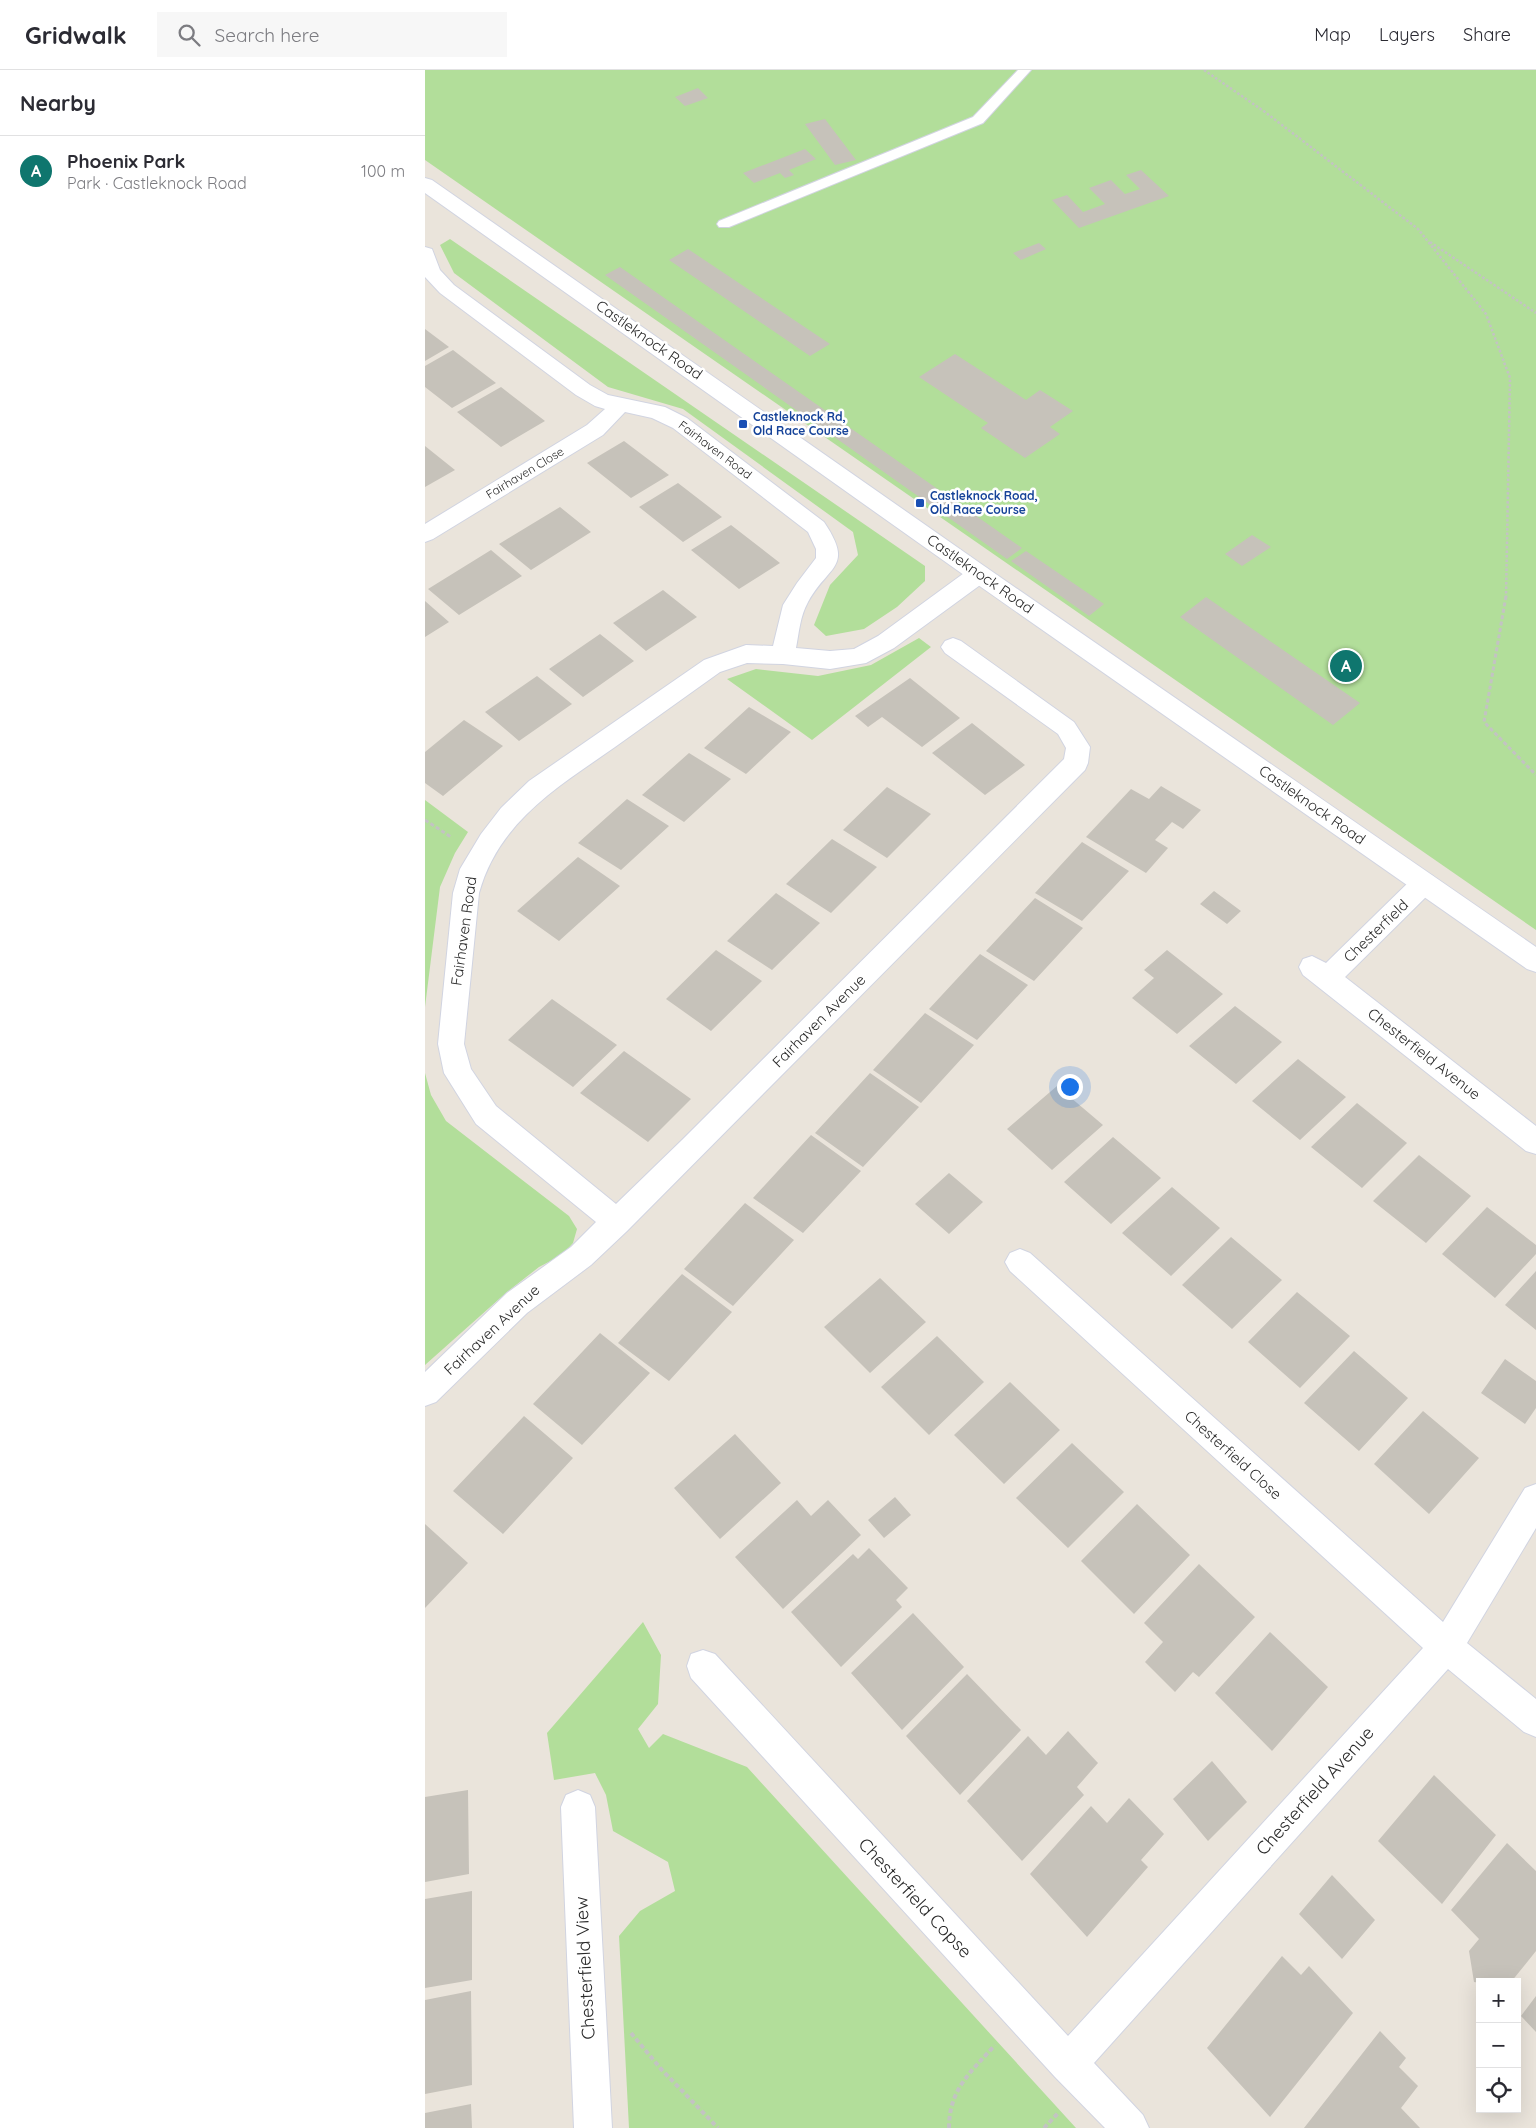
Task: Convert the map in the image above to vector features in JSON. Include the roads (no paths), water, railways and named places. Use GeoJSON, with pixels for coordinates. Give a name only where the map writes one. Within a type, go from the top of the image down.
{"type":"FeatureCollection","features":[{"type":"Feature","properties":{"kind":"street","name":"Castleknock Road"},"geometry":{"type":"LineString","coordinates":[[425,184],[546,267],[979,574],[1536,961]]}},
{"type":"Feature","properties":{"kind":"street","name":"Fairhaven Road"},"geometry":{"type":"LineString","coordinates":[[427,266],[447,289],[583,390],[602,401],[658,412],[679,423],[816,528],[826,540],[829,551],[824,566],[798,599],[788,628],[783,655]]}},
{"type":"Feature","properties":{"kind":"street","name":"Fairhaven Close"},"geometry":{"type":"LineString","coordinates":[[425,534],[595,430],[605,422],[620,404]]}},
{"type":"Feature","properties":{"kind":"street","name":"Fairhaven Road"},"geometry":{"type":"LineString","coordinates":[[617,1222],[486,1115],[458,1072],[451,1044],[467,893],[473,868],[510,815],[538,788],[712,666],[746,654],[783,655],[830,660],[858,657],[885,642],[979,574]]}},
{"type":"Feature","properties":{"kind":"street","name":"Fairhaven Avenue"},"geometry":{"type":"LineString","coordinates":[[425,1392],[517,1303],[581,1256],[692,1150],[1075,763],[1078,747],[1066,728],[953,646]]}},
{"type":"Feature","properties":{"kind":"street","name":"Chesterfield"},"geometry":{"type":"LineString","coordinates":[[1320,973],[1424,884]]}},
{"type":"Feature","properties":{"kind":"street","name":"Chesterfield Avenue"},"geometry":{"type":"LineString","coordinates":[[1320,973],[1536,1142]]}},
{"type":"Feature","properties":{"kind":"street","name":"Chesterfield Close"},"geometry":{"type":"LineString","coordinates":[[1020,1262],[1446,1647],[1536,1720]]}},
{"type":"Feature","properties":{"kind":"street","name":"Chesterfield Avenue"},"geometry":{"type":"LineString","coordinates":[[1069,2064],[1446,1647],[1536,1499]]}},
{"type":"Feature","properties":{"kind":"street","name":"Chesterfield Copse"},"geometry":{"type":"LineString","coordinates":[[703,1666],[1023,2015],[1130,2128]]}},
{"type":"Feature","properties":{"kind":"street","name":"Chesterfield View"},"geometry":{"type":"LineString","coordinates":[[577,1807],[593,2128]]}},
{"type":"Feature","properties":{"kind":"lane"},"geometry":{"type":"LineString","coordinates":[[724,224],[979,120],[1025,70]]}},
{"type":"Feature","properties":{"kind":"place","name":"Castleknock Rd, Old Race Course"},"geometry":{"type":"Point","coordinates":[743,424]}},
{"type":"Feature","properties":{"kind":"place","name":"Castleknock Road, Old Race Course"},"geometry":{"type":"Point","coordinates":[920,503]}},
{"type":"Feature","properties":{"kind":"place","name":"Phoenix Park"},"geometry":{"type":"Point","coordinates":[1346,666]}}]}
